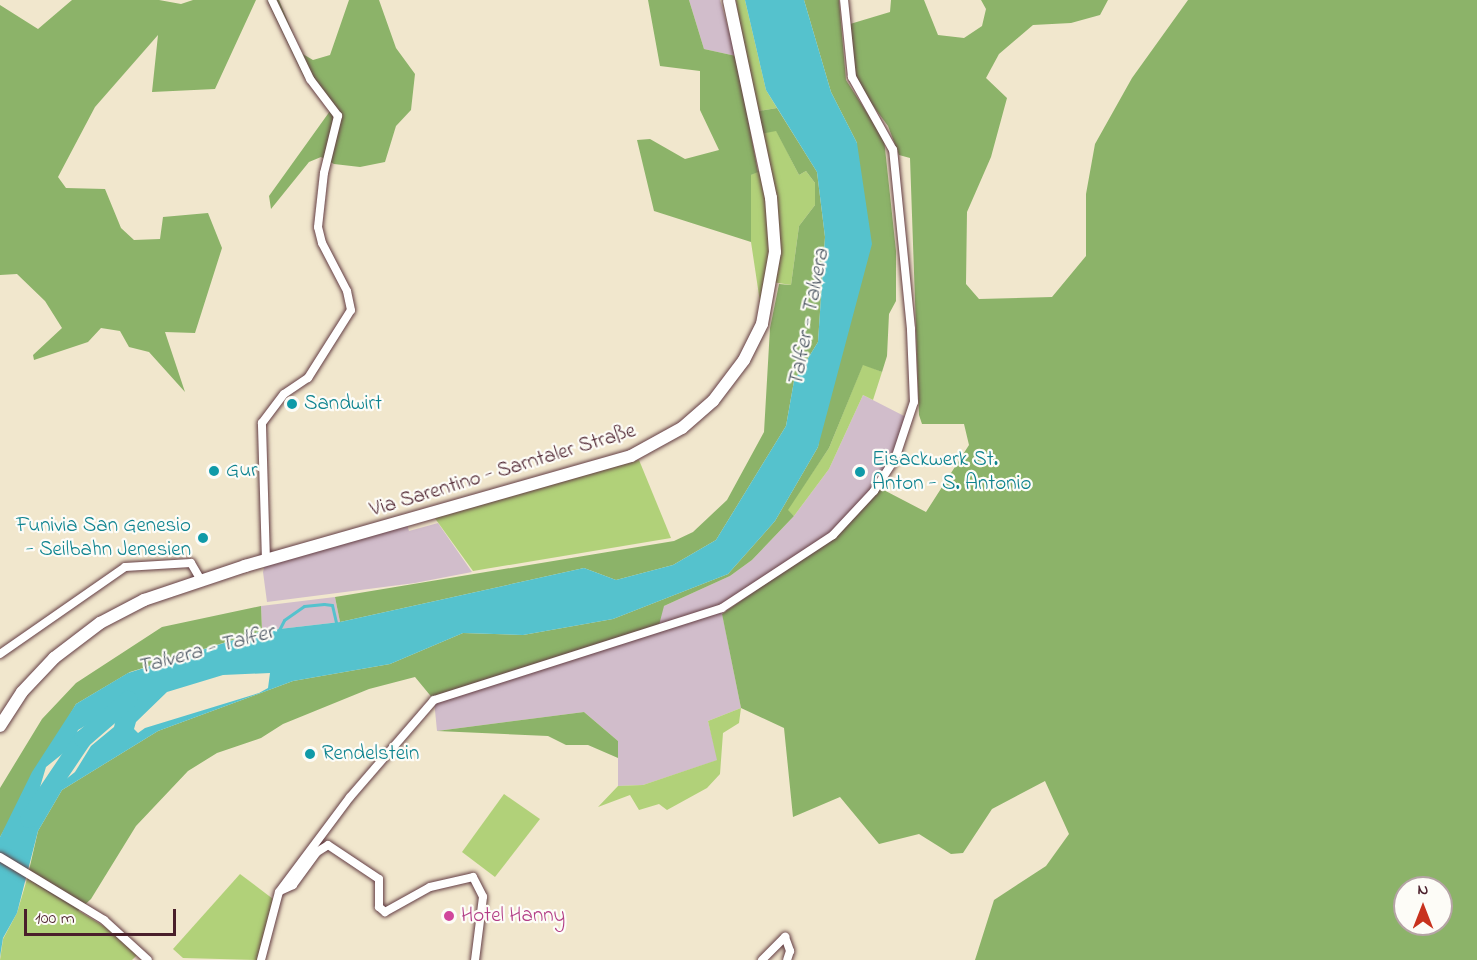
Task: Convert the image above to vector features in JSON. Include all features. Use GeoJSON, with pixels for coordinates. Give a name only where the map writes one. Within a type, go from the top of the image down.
{"type":"FeatureCollection","features":[{"type":"Feature","properties":{"kind":"main road","name":"Via Sarentino - Sarntaler Straße"},"geometry":{"type":"LineString","coordinates":[[0,726],[22,692],[54,658],[100,623],[144,600],[201,580],[631,456],[682,428],[720,393],[744,360],[762,324],[775,252],[771,198],[729,0]]}},
{"type":"Feature","properties":{"kind":"street"},"geometry":{"type":"LineString","coordinates":[[266,561],[262,423],[284,394],[308,378],[351,310],[347,291],[322,243],[318,227],[324,173],[339,116],[310,79],[272,0]]}},
{"type":"Feature","properties":{"kind":"street"},"geometry":{"type":"LineString","coordinates":[[261,960],[279,892],[419,714],[440,697],[722,608],[833,535],[874,491],[894,459],[910,423],[914,391],[893,150],[852,77],[844,0]]}},
{"type":"Feature","properties":{"kind":"street"},"geometry":{"type":"LineString","coordinates":[[0,654],[125,567],[159,563],[191,563],[201,580]]}},
{"type":"Feature","properties":{"kind":"street"},"geometry":{"type":"LineString","coordinates":[[279,892],[293,885],[317,852],[328,844],[379,879],[379,907],[385,912],[430,887],[473,877],[483,897],[475,960]]}},
{"type":"Feature","properties":{"kind":"street"},"geometry":{"type":"LineString","coordinates":[[0,857],[78,907],[104,920],[148,960]]}},
{"type":"Feature","properties":{"kind":"street"},"geometry":{"type":"LineString","coordinates":[[762,960],[785,937],[790,951],[787,960]]}},
{"type":"Feature","properties":{"kind":"shaded area"},"geometry":{"type":"Polygon","coordinates":[[[689,0],[720,0],[736,56],[704,49],[689,0]]]}},
{"type":"Feature","properties":{"kind":"shaded area"},"geometry":{"type":"Polygon","coordinates":[[[863,395],[910,419],[895,459],[857,513],[722,613],[741,708],[708,721],[718,760],[643,785],[618,786],[618,741],[584,712],[437,731],[434,700],[664,606],[730,576],[752,560],[794,516],[829,469],[863,395]]]}},
{"type":"Feature","properties":{"kind":"shaded area"},"geometry":{"type":"Polygon","coordinates":[[[406,522],[409,531],[438,523],[472,572],[415,583],[267,602],[263,572],[266,561],[406,522]]]}},
{"type":"Feature","properties":{"kind":"shaded area"},"geometry":{"type":"Polygon","coordinates":[[[335,597],[340,622],[262,631],[261,606],[335,597]]]}},
{"type":"Feature","properties":{"kind":"green space"},"geometry":{"type":"Polygon","coordinates":[[[72,0],[159,0],[181,4],[193,0],[256,0],[215,89],[152,92],[158,35],[95,107],[58,177],[66,188],[105,189],[121,228],[134,240],[160,239],[163,217],[208,213],[222,248],[195,333],[165,332],[185,392],[149,352],[129,347],[120,331],[101,328],[88,342],[34,360],[33,355],[62,328],[45,301],[17,274],[0,275],[0,5],[38,29],[72,0]]]}},
{"type":"Feature","properties":{"kind":"green space"},"geometry":{"type":"Polygon","coordinates":[[[267,0],[279,0],[301,53],[313,60],[330,55],[349,0],[379,0],[396,48],[415,74],[411,110],[396,126],[385,162],[360,167],[334,164],[321,157],[309,162],[271,209],[269,196],[330,111],[304,77],[267,0]]]}},
{"type":"Feature","properties":{"kind":"green space"},"geometry":{"type":"Polygon","coordinates":[[[648,0],[689,0],[704,49],[736,56],[758,172],[751,175],[751,242],[654,211],[637,140],[650,139],[685,159],[719,150],[700,110],[700,71],[660,66],[648,0]]]}},
{"type":"Feature","properties":{"kind":"green space"},"geometry":{"type":"Polygon","coordinates":[[[736,0],[745,0],[766,90],[777,108],[752,112],[736,0]]]}},
{"type":"Feature","properties":{"kind":"green space"},"geometry":{"type":"Polygon","coordinates":[[[804,0],[839,0],[846,80],[884,139],[896,251],[896,301],[889,314],[887,356],[882,372],[863,365],[829,448],[788,510],[794,516],[752,560],[730,576],[664,606],[658,629],[434,700],[415,677],[369,689],[283,724],[261,738],[217,753],[188,771],[136,826],[91,899],[78,911],[27,879],[38,831],[62,790],[158,731],[293,681],[390,664],[463,633],[523,635],[613,619],[728,574],[775,521],[818,447],[857,143],[831,92],[804,0]]]}},
{"type":"Feature","properties":{"kind":"green space"},"geometry":{"type":"Polygon","coordinates":[[[891,0],[924,0],[938,35],[964,38],[982,26],[986,9],[981,0],[1108,0],[1100,15],[1071,23],[1033,25],[999,54],[986,78],[1007,98],[991,157],[967,212],[966,284],[979,299],[1052,297],[1086,256],[1086,194],[1095,144],[1132,78],[1188,0],[1477,0],[1477,960],[975,960],[994,900],[1046,866],[1069,834],[1045,781],[992,809],[963,853],[951,854],[919,834],[879,844],[840,797],[793,817],[784,728],[741,708],[722,614],[834,536],[878,487],[926,512],[969,445],[964,424],[922,424],[919,415],[910,158],[899,155],[888,126],[862,91],[855,72],[850,24],[890,12],[891,0]]]}},
{"type":"Feature","properties":{"kind":"green space"},"geometry":{"type":"Polygon","coordinates":[[[777,108],[817,172],[825,237],[818,342],[794,381],[786,426],[716,540],[673,565],[616,580],[584,568],[340,622],[335,597],[674,541],[693,532],[727,500],[764,432],[770,328],[779,284],[791,285],[799,226],[815,205],[815,183],[806,171],[799,175],[776,131],[756,135],[752,112],[777,108]]]}},
{"type":"Feature","properties":{"kind":"green space"},"geometry":{"type":"Polygon","coordinates":[[[776,130],[799,175],[806,171],[815,183],[815,205],[799,226],[791,285],[772,282],[760,302],[751,242],[751,175],[764,168],[756,135],[776,130]]]}},
{"type":"Feature","properties":{"kind":"green space"},"geometry":{"type":"Polygon","coordinates":[[[863,364],[882,372],[873,400],[863,395],[829,469],[794,516],[787,510],[829,448],[863,364]]]}},
{"type":"Feature","properties":{"kind":"green space"},"geometry":{"type":"Polygon","coordinates":[[[639,460],[671,538],[473,571],[434,517],[639,460]]]}},
{"type":"Feature","properties":{"kind":"green space"},"geometry":{"type":"Polygon","coordinates":[[[261,606],[262,631],[130,672],[76,704],[0,837],[0,788],[42,719],[76,683],[162,627],[261,606]]]}},
{"type":"Feature","properties":{"kind":"green space"},"geometry":{"type":"Polygon","coordinates":[[[741,708],[739,723],[723,733],[720,774],[707,788],[667,810],[659,804],[639,810],[630,795],[598,807],[618,786],[643,785],[717,760],[708,721],[741,708]]]}},
{"type":"Feature","properties":{"kind":"green space"},"geometry":{"type":"Polygon","coordinates":[[[584,712],[618,741],[618,758],[588,745],[566,745],[548,736],[437,731],[584,712]]]}},
{"type":"Feature","properties":{"kind":"green space"},"geometry":{"type":"Polygon","coordinates":[[[504,794],[540,819],[495,877],[462,852],[504,794]]]}},
{"type":"Feature","properties":{"kind":"green space"},"geometry":{"type":"Polygon","coordinates":[[[240,874],[273,899],[257,960],[183,958],[173,949],[240,874]]]}},
{"type":"Feature","properties":{"kind":"green space"},"geometry":{"type":"Polygon","coordinates":[[[27,879],[105,927],[138,954],[132,960],[0,960],[3,939],[17,913],[27,879]]]}},
{"type":"Feature","properties":{"kind":"water"},"geometry":{"type":"Polygon","coordinates":[[[745,0],[804,0],[831,92],[857,143],[872,244],[818,447],[775,521],[728,574],[613,619],[523,635],[463,633],[390,664],[293,681],[158,731],[62,790],[38,831],[17,913],[3,938],[0,957],[0,837],[32,772],[76,704],[128,673],[262,631],[340,622],[584,568],[616,580],[673,565],[716,540],[786,426],[794,381],[818,342],[825,237],[817,172],[766,90],[745,0]],[[270,673],[223,675],[167,692],[136,722],[134,729],[138,733],[145,728],[259,693],[268,688],[270,673]],[[102,716],[78,730],[71,747],[46,767],[35,804],[75,772],[91,746],[114,727],[116,719],[102,716]]]}},
{"type":"Feature","properties":{"kind":"waterway"},"geometry":{"type":"LineString","coordinates":[[279,630],[284,620],[304,606],[324,604],[332,605],[337,626]]}},
{"type":"Feature","properties":{"kind":"waterway","name":"Talvera - Talfer"},"geometry":{"type":"LineString","coordinates":[[29,819],[83,739],[128,700]]}},
{"type":"Feature","properties":{"kind":"place","name":"Sandwirt"},"geometry":{"type":"Point","coordinates":[292,404]}},
{"type":"Feature","properties":{"kind":"place","name":"Gur"},"geometry":{"type":"Point","coordinates":[214,471]}},
{"type":"Feature","properties":{"kind":"place","name":"Eisackwerk St. Anton - S. Antonio"},"geometry":{"type":"Point","coordinates":[860,472]}},
{"type":"Feature","properties":{"kind":"place","name":"Funivia San Genesio - Seilbahn Jenesien"},"geometry":{"type":"Point","coordinates":[203,538]}},
{"type":"Feature","properties":{"kind":"place","name":"Rendelstein"},"geometry":{"type":"Point","coordinates":[310,754]}},
{"type":"Feature","properties":{"kind":"place","name":"Hotel Hanny"},"geometry":{"type":"Point","coordinates":[449,916]}},
{"type":"Feature","properties":{"kind":"water label","name":"Talfer - Talvera"},"geometry":{"type":"Point","coordinates":[810,318]}}]}
